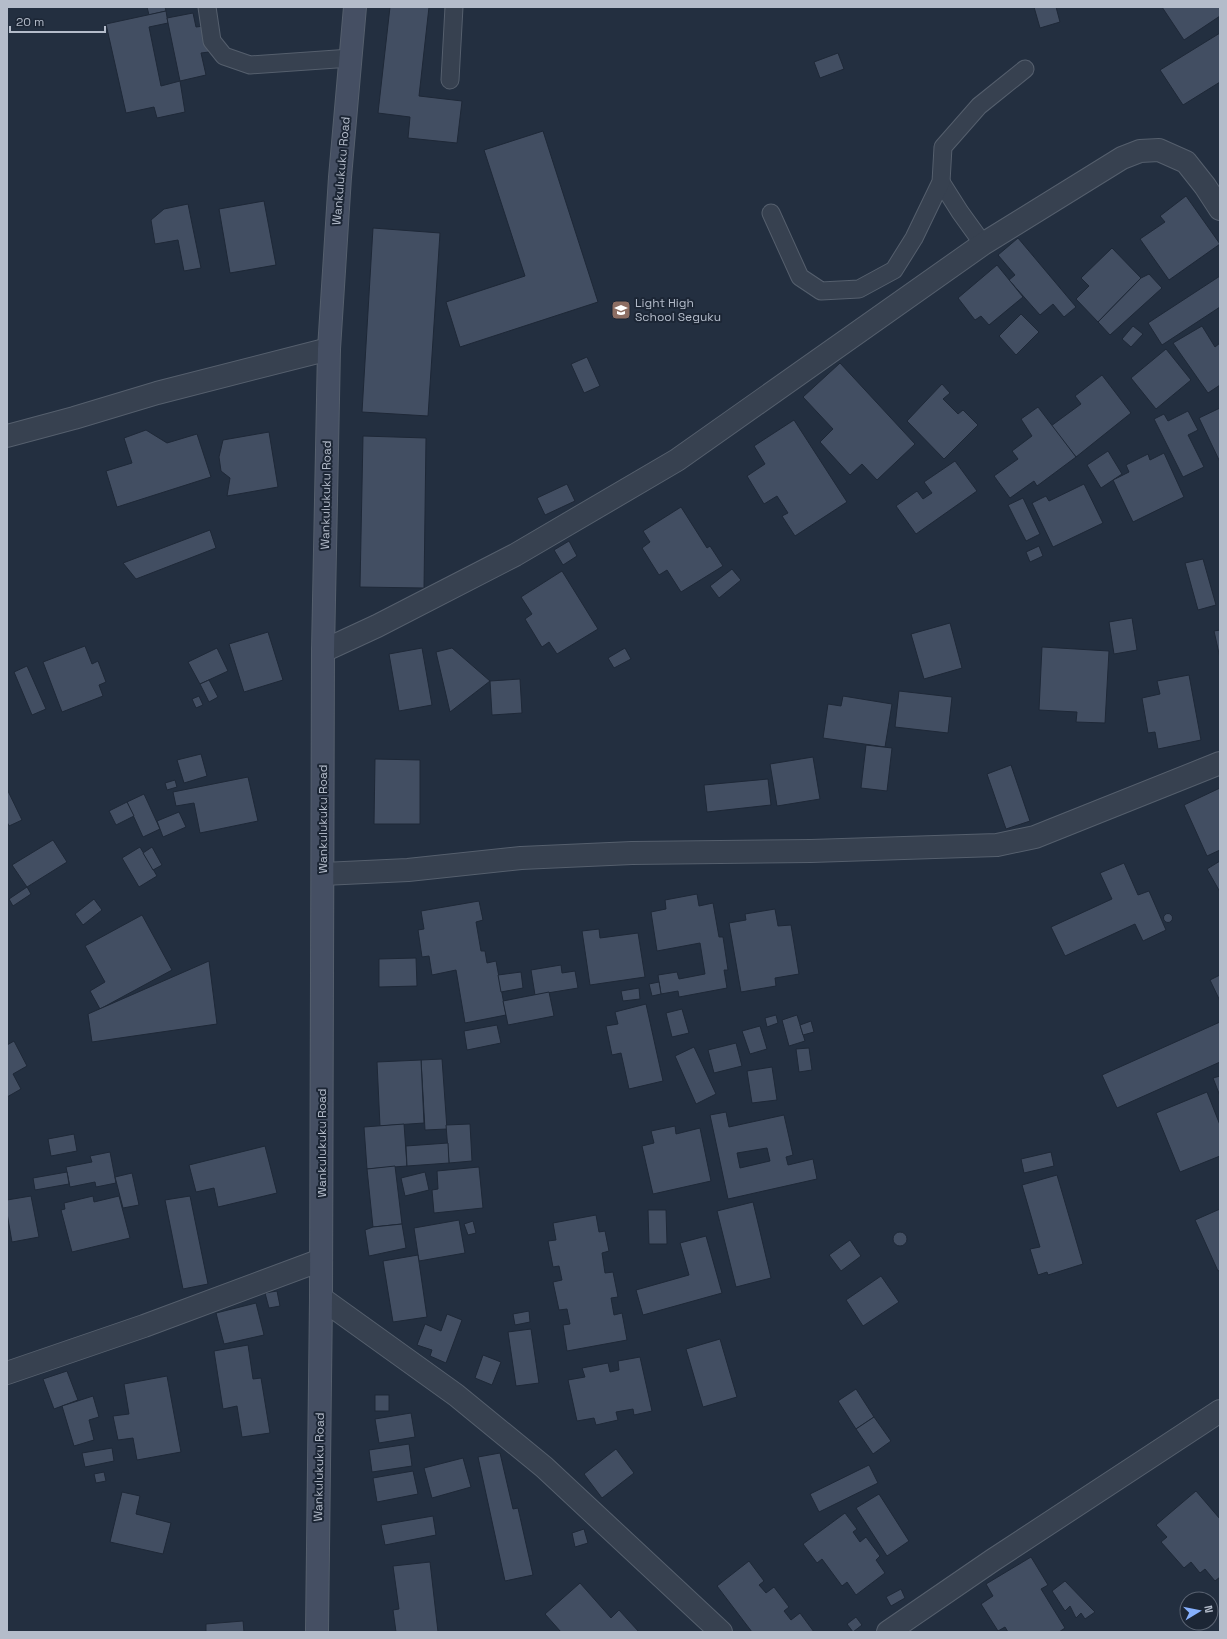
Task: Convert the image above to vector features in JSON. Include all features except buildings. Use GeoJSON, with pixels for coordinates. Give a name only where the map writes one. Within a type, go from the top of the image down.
{"type":"FeatureCollection","features":[{"type":"Feature","properties":{"kind":"main road","name":"Wankulukuku Road"},"geometry":{"type":"LineString","coordinates":[[317,1632],[321,1298],[323,651],[329,349],[340,177],[356,7]]}},
{"type":"Feature","properties":{"kind":"street"},"geometry":{"type":"LineString","coordinates":[[323,651],[377,626],[514,555],[677,460],[983,244],[1122,158],[1140,151],[1159,150],[1186,162],[1205,186],[1220,209]]}},
{"type":"Feature","properties":{"kind":"street"},"geometry":{"type":"LineString","coordinates":[[7,436],[157,393],[329,349]]}},
{"type":"Feature","properties":{"kind":"street"},"geometry":{"type":"LineString","coordinates":[[323,874],[408,870],[521,858],[632,853],[811,851],[997,845],[1035,837],[1220,763]]}},
{"type":"Feature","properties":{"kind":"street"},"geometry":{"type":"LineString","coordinates":[[7,1373],[144,1326],[321,1260]]}},
{"type":"Feature","properties":{"kind":"street"},"geometry":{"type":"LineString","coordinates":[[321,1298],[456,1395],[544,1467],[721,1632]]}},
{"type":"Feature","properties":{"kind":"street"},"geometry":{"type":"LineString","coordinates":[[888,1632],[993,1560],[1220,1411]]}},
{"type":"Feature","properties":{"kind":"lane"},"geometry":{"type":"LineString","coordinates":[[207,7],[212,41],[224,56],[250,65],[351,58]]}},
{"type":"Feature","properties":{"kind":"lane"},"geometry":{"type":"LineString","coordinates":[[450,80],[454,7]]}},
{"type":"Feature","properties":{"kind":"lane"},"geometry":{"type":"LineString","coordinates":[[771,213],[800,277],[820,291],[859,289],[894,270],[914,238],[941,182],[943,147],[979,106],[1025,69]]}},
{"type":"Feature","properties":{"kind":"lane"},"geometry":{"type":"LineString","coordinates":[[941,182],[983,244]]}},
{"type":"Feature","properties":{"kind":"place","name":"Light High School Seguku"},"geometry":{"type":"Point","coordinates":[621,310]}}]}
